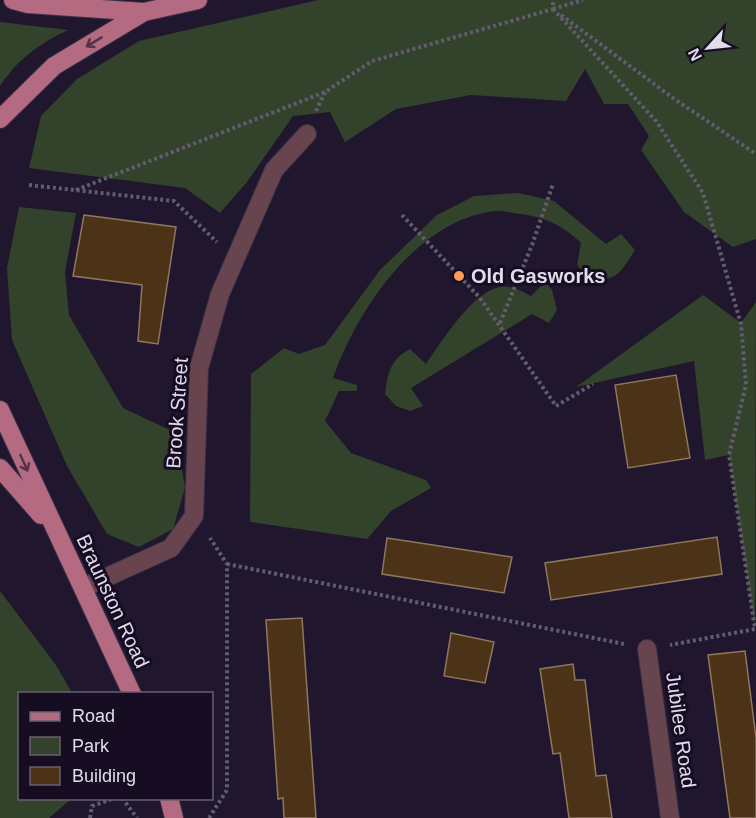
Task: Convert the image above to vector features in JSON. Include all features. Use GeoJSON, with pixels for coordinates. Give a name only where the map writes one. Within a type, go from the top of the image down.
{"type":"FeatureCollection","features":[{"type":"Feature","properties":{"kind":"main road"},"geometry":{"type":"LineString","coordinates":[[13,0],[28,4],[144,12],[198,0]]}},
{"type":"Feature","properties":{"kind":"main road"},"geometry":{"type":"LineString","coordinates":[[0,119],[54,66],[144,12]]}},
{"type":"Feature","properties":{"kind":"main road","name":"Braunston Road"},"geometry":{"type":"LineString","coordinates":[[0,410],[53,528],[85,587],[132,692]]}},
{"type":"Feature","properties":{"kind":"main road","name":"Braunston Road"},"geometry":{"type":"LineString","coordinates":[[0,468],[53,528]]}},
{"type":"Feature","properties":{"kind":"main road"},"geometry":{"type":"LineString","coordinates":[[170,800],[174,818]]}},
{"type":"Feature","properties":{"kind":"street","name":"Brook Street"},"geometry":{"type":"LineString","coordinates":[[85,587],[171,548],[194,516],[199,368],[220,294],[274,170],[307,134]]}},
{"type":"Feature","properties":{"kind":"street","name":"Jubilee Road"},"geometry":{"type":"LineString","coordinates":[[647,649],[670,818]]}},
{"type":"Feature","properties":{"kind":"path"},"geometry":{"type":"LineString","coordinates":[[209,818],[226,790],[227,564],[647,649],[755,629],[729,455],[746,385],[741,324],[703,193],[656,121],[553,9],[553,0]]}},
{"type":"Feature","properties":{"kind":"path"},"geometry":{"type":"LineString","coordinates":[[76,190],[325,92],[372,61],[583,0]]}},
{"type":"Feature","properties":{"kind":"path"},"geometry":{"type":"LineString","coordinates":[[553,9],[673,98],[756,154]]}},
{"type":"Feature","properties":{"kind":"path"},"geometry":{"type":"LineString","coordinates":[[500,324],[532,245],[553,184]]}},
{"type":"Feature","properties":{"kind":"path"},"geometry":{"type":"LineString","coordinates":[[29,185],[174,201],[235,259]]}},
{"type":"Feature","properties":{"kind":"path"},"geometry":{"type":"LineString","coordinates":[[402,215],[480,298],[556,406],[593,384]]}},
{"type":"Feature","properties":{"kind":"path"},"geometry":{"type":"LineString","coordinates":[[90,818],[92,806],[109,800]]}},
{"type":"Feature","properties":{"kind":"path"},"geometry":{"type":"LineString","coordinates":[[124,800],[137,818]]}},
{"type":"Feature","properties":{"kind":"green space"},"geometry":{"type":"Polygon","coordinates":[[[318,0],[756,0],[756,239],[733,247],[684,212],[641,150],[649,136],[628,104],[604,104],[585,69],[566,101],[471,95],[396,109],[345,142],[330,112],[293,116],[247,182],[220,213],[185,188],[29,168],[41,116],[77,79],[139,41],[318,0]]]}},
{"type":"Feature","properties":{"kind":"green space"},"geometry":{"type":"Polygon","coordinates":[[[0,22],[68,30],[30,53],[0,86],[0,22]]]}},
{"type":"Feature","properties":{"kind":"green space"},"geometry":{"type":"Polygon","coordinates":[[[518,193],[554,201],[606,244],[621,234],[635,250],[617,274],[605,279],[597,279],[587,278],[577,265],[581,243],[561,227],[538,217],[494,211],[466,218],[439,232],[415,250],[393,273],[357,325],[333,378],[357,385],[357,391],[339,391],[325,421],[351,453],[426,480],[431,488],[391,511],[367,539],[250,522],[251,374],[284,348],[299,354],[325,345],[380,270],[437,215],[474,196],[518,193]]]}},
{"type":"Feature","properties":{"kind":"green space"},"geometry":{"type":"Polygon","coordinates":[[[19,207],[76,213],[65,272],[69,315],[123,408],[176,433],[185,488],[173,529],[139,547],[107,534],[67,466],[12,340],[7,268],[19,207]]]}},
{"type":"Feature","properties":{"kind":"green space"},"geometry":{"type":"Polygon","coordinates":[[[545,282],[552,290],[557,310],[549,323],[532,314],[411,388],[423,406],[410,411],[396,406],[385,394],[389,373],[394,362],[410,349],[426,364],[451,328],[485,293],[497,288],[509,287],[531,296],[545,282]]]}},
{"type":"Feature","properties":{"kind":"green space"},"geometry":{"type":"Polygon","coordinates":[[[703,295],[741,323],[756,302],[755,629],[729,455],[705,460],[694,361],[576,387],[703,295]]]}},
{"type":"Feature","properties":{"kind":"green space"},"geometry":{"type":"Polygon","coordinates":[[[0,591],[56,665],[71,692],[18,692],[18,800],[70,800],[49,818],[0,818],[0,591]]]}},
{"type":"Feature","properties":{"kind":"building"},"geometry":{"type":"Polygon","coordinates":[[[84,215],[176,227],[158,344],[138,341],[142,285],[73,276],[84,215]]]}},
{"type":"Feature","properties":{"kind":"building"},"geometry":{"type":"Polygon","coordinates":[[[676,375],[690,458],[628,468],[615,385],[676,375]]]}},
{"type":"Feature","properties":{"kind":"building"},"geometry":{"type":"Polygon","coordinates":[[[717,537],[722,574],[551,600],[545,563],[717,537]]]}},
{"type":"Feature","properties":{"kind":"building"},"geometry":{"type":"Polygon","coordinates":[[[387,538],[512,557],[504,593],[382,574],[387,538]]]}},
{"type":"Feature","properties":{"kind":"building"},"geometry":{"type":"Polygon","coordinates":[[[302,618],[316,818],[284,818],[283,798],[278,799],[266,620],[302,618]]]}},
{"type":"Feature","properties":{"kind":"building"},"geometry":{"type":"Polygon","coordinates":[[[451,633],[494,642],[485,683],[444,676],[451,633]]]}},
{"type":"Feature","properties":{"kind":"building"},"geometry":{"type":"Polygon","coordinates":[[[745,651],[756,738],[756,818],[730,818],[708,655],[745,651]]]}},
{"type":"Feature","properties":{"kind":"building"},"geometry":{"type":"Polygon","coordinates":[[[573,664],[575,680],[585,680],[596,776],[606,775],[612,818],[569,818],[560,753],[553,754],[540,669],[573,664]]]}},
{"type":"Feature","properties":{"kind":"place","name":"Old Gasworks"},"geometry":{"type":"Point","coordinates":[459,276]}}]}
